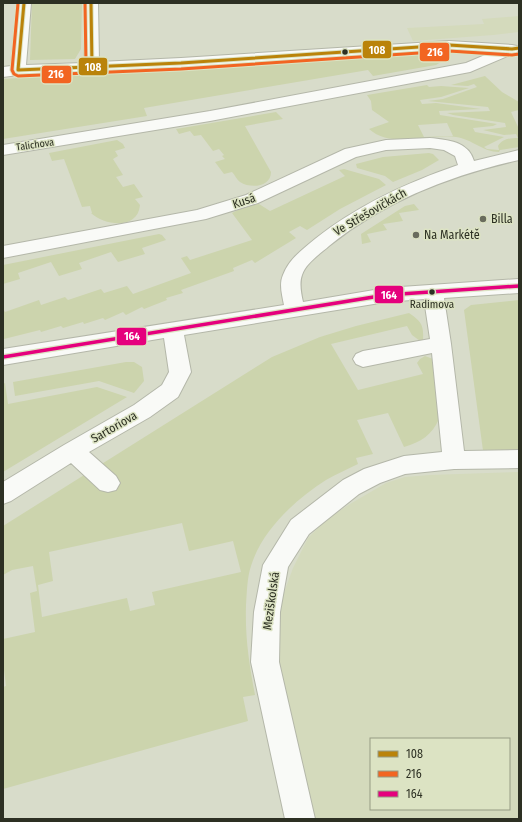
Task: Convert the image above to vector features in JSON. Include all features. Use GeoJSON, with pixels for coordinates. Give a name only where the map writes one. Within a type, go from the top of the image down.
{"type":"FeatureCollection","features":[{"type":"Feature","properties":{"kind":"street"},"geometry":{"type":"LineString","coordinates":[[24,3],[10,71],[181,63],[449,45],[516,49]]}},
{"type":"Feature","properties":{"kind":"street"},"geometry":{"type":"LineString","coordinates":[[91,3],[92,67]]}},
{"type":"Feature","properties":{"kind":"street","name":"Talichova"},"geometry":{"type":"LineString","coordinates":[[3,150],[180,121],[470,67],[516,49]]}},
{"type":"Feature","properties":{"kind":"street","name":"Kusá"},"geometry":{"type":"LineString","coordinates":[[3,252],[200,215],[252,199],[351,153],[386,146],[430,142],[448,145],[463,153],[467,167]]}},
{"type":"Feature","properties":{"kind":"street","name":"Ve Střešovičkách"},"geometry":{"type":"LineString","coordinates":[[295,308],[291,276],[299,262],[328,237],[372,208],[409,189],[467,167],[519,155]]}},
{"type":"Feature","properties":{"kind":"street"},"geometry":{"type":"LineString","coordinates":[[3,357],[174,330],[295,308],[395,293],[519,286]]}},
{"type":"Feature","properties":{"kind":"street"},"geometry":{"type":"LineString","coordinates":[[433,291],[441,344],[454,460]]}},
{"type":"Feature","properties":{"kind":"street","name":"Sartoriova"},"geometry":{"type":"LineString","coordinates":[[3,494],[142,410],[170,391],[180,372],[174,330]]}},
{"type":"Feature","properties":{"kind":"street"},"geometry":{"type":"LineString","coordinates":[[363,359],[441,344]]}},
{"type":"Feature","properties":{"kind":"street"},"geometry":{"type":"LineString","coordinates":[[72,451],[108,483]]}},
{"type":"Feature","properties":{"kind":"street","name":"Meziškolská"},"geometry":{"type":"LineString","coordinates":[[300,819],[265,662],[266,612],[276,564],[300,527],[351,488],[372,476],[404,465],[454,460],[519,458]]}},
{"type":"Feature","properties":{"kind":"shaded area"},"geometry":{"type":"Polygon","coordinates":[[[32,3],[82,3],[81,49],[75,59],[30,60],[32,3]]]}},
{"type":"Feature","properties":{"kind":"shaded area"},"geometry":{"type":"Polygon","coordinates":[[[519,16],[519,32],[493,35],[413,41],[407,28],[484,24],[482,19],[519,16]]]}},
{"type":"Feature","properties":{"kind":"shaded area"},"geometry":{"type":"Polygon","coordinates":[[[429,52],[441,54],[446,59],[436,65],[373,76],[368,70],[144,108],[147,116],[3,139],[3,79],[429,52]]]}},
{"type":"Feature","properties":{"kind":"shaded area"},"geometry":{"type":"Polygon","coordinates":[[[485,76],[502,92],[519,102],[519,110],[511,112],[519,129],[519,147],[500,150],[499,152],[488,150],[467,140],[456,137],[399,140],[378,135],[369,129],[389,122],[372,110],[371,101],[367,95],[427,85],[429,87],[441,86],[469,88],[441,97],[420,100],[422,104],[436,103],[481,109],[439,111],[440,115],[497,124],[493,126],[473,128],[475,132],[504,137],[484,147],[487,149],[499,150],[498,146],[504,140],[518,138],[516,134],[504,135],[483,130],[506,127],[505,123],[447,113],[490,111],[488,107],[428,101],[443,99],[477,87],[474,84],[468,86],[451,85],[485,76]],[[447,123],[418,125],[424,137],[453,136],[447,123]]]}},
{"type":"Feature","properties":{"kind":"shaded area"},"geometry":{"type":"Polygon","coordinates":[[[276,112],[283,119],[245,126],[271,172],[268,181],[264,184],[255,186],[249,186],[239,181],[232,172],[224,174],[215,162],[225,159],[222,156],[224,155],[219,149],[213,151],[201,135],[194,136],[190,131],[179,134],[176,129],[276,112]]]}},
{"type":"Feature","properties":{"kind":"shaded area"},"geometry":{"type":"Polygon","coordinates":[[[117,140],[123,144],[125,148],[115,151],[118,156],[113,159],[123,175],[116,177],[123,187],[134,184],[143,197],[135,199],[140,205],[138,213],[133,219],[127,222],[112,223],[104,221],[91,213],[90,206],[82,207],[64,159],[52,161],[49,153],[117,140]]]}},
{"type":"Feature","properties":{"kind":"shaded area"},"geometry":{"type":"Polygon","coordinates":[[[429,153],[433,154],[439,160],[422,170],[393,182],[385,176],[357,168],[356,164],[383,157],[429,153]]]}},
{"type":"Feature","properties":{"kind":"shaded area"},"geometry":{"type":"Polygon","coordinates":[[[344,169],[379,179],[386,185],[340,209],[307,230],[300,226],[289,232],[296,238],[255,263],[252,260],[233,268],[234,271],[181,290],[183,293],[166,298],[167,300],[144,309],[142,307],[126,315],[123,312],[105,320],[103,318],[84,324],[83,322],[63,328],[61,326],[41,332],[40,330],[4,339],[3,341],[3,309],[5,312],[39,300],[41,305],[65,297],[68,300],[101,289],[104,293],[127,286],[133,294],[191,273],[181,258],[187,256],[190,260],[252,240],[232,213],[248,205],[259,204],[270,211],[345,176],[339,170],[344,169]]]}},
{"type":"Feature","properties":{"kind":"shaded area"},"geometry":{"type":"Polygon","coordinates":[[[414,204],[419,210],[399,213],[403,221],[383,224],[387,230],[367,234],[371,242],[362,244],[361,234],[405,206],[414,204]]]}},
{"type":"Feature","properties":{"kind":"shaded area"},"geometry":{"type":"Polygon","coordinates":[[[159,234],[166,240],[142,248],[145,254],[118,262],[111,252],[79,263],[82,269],[59,276],[51,262],[18,273],[20,279],[3,284],[3,265],[159,234]]]}},
{"type":"Feature","properties":{"kind":"shaded area"},"geometry":{"type":"Polygon","coordinates":[[[519,300],[519,455],[484,458],[464,310],[471,305],[519,300]]]}},
{"type":"Feature","properties":{"kind":"shaded area"},"geometry":{"type":"Polygon","coordinates":[[[409,313],[419,321],[422,327],[423,335],[423,340],[420,341],[412,335],[407,326],[331,344],[358,390],[423,374],[417,363],[425,356],[433,359],[439,419],[429,434],[416,443],[404,447],[388,413],[357,420],[373,454],[356,458],[358,464],[326,480],[314,488],[281,517],[263,540],[251,566],[247,585],[247,640],[255,695],[243,697],[248,721],[3,789],[3,687],[6,686],[3,662],[3,639],[35,632],[30,593],[37,591],[33,566],[12,570],[3,575],[3,526],[272,357],[320,337],[356,326],[409,313]],[[182,523],[49,552],[53,581],[38,585],[42,617],[127,598],[130,611],[155,605],[152,592],[241,572],[233,541],[189,551],[182,523]]]}},
{"type":"Feature","properties":{"kind":"shaded area"},"geometry":{"type":"Polygon","coordinates":[[[126,362],[134,362],[142,367],[144,381],[134,393],[99,381],[15,396],[13,382],[126,362]]]}},
{"type":"Feature","properties":{"kind":"shaded area"},"geometry":{"type":"Polygon","coordinates":[[[5,383],[8,404],[97,387],[127,397],[3,472],[3,384],[5,383]]]}},
{"type":"Feature","properties":{"kind":"shaded area"},"geometry":{"type":"Polygon","coordinates":[[[519,472],[519,819],[312,819],[276,660],[275,617],[293,568],[308,538],[326,520],[350,504],[386,483],[405,477],[519,472]]]}},
{"type":"Feature","properties":{"kind":"transit line","name":"216"},"geometry":{"type":"LineString","coordinates":[[18,3],[12,70],[14,74],[18,76],[181,69],[449,51],[512,55],[519,54]]}},
{"type":"Feature","properties":{"kind":"transit line","name":"108"},"geometry":{"type":"LineString","coordinates":[[24,3],[18,70],[181,63],[449,45],[512,49],[519,48]]}},
{"type":"Feature","properties":{"kind":"transit line","name":"216"},"geometry":{"type":"LineString","coordinates":[[85,3],[86,67]]}},
{"type":"Feature","properties":{"kind":"transit line","name":"108"},"geometry":{"type":"LineString","coordinates":[[91,3],[92,67]]}},
{"type":"Feature","properties":{"kind":"transit line","name":"164"},"geometry":{"type":"LineString","coordinates":[[3,357],[386,295],[519,286]]}},
{"type":"Feature","properties":{"kind":"place","name":"Billa"},"geometry":{"type":"Point","coordinates":[483,219]}},
{"type":"Feature","properties":{"kind":"place","name":"Na Markétě"},"geometry":{"type":"Point","coordinates":[416,235]}},
{"type":"Feature","properties":{"kind":"place","name":"Radimova"},"geometry":{"type":"Point","coordinates":[432,292]}}]}
